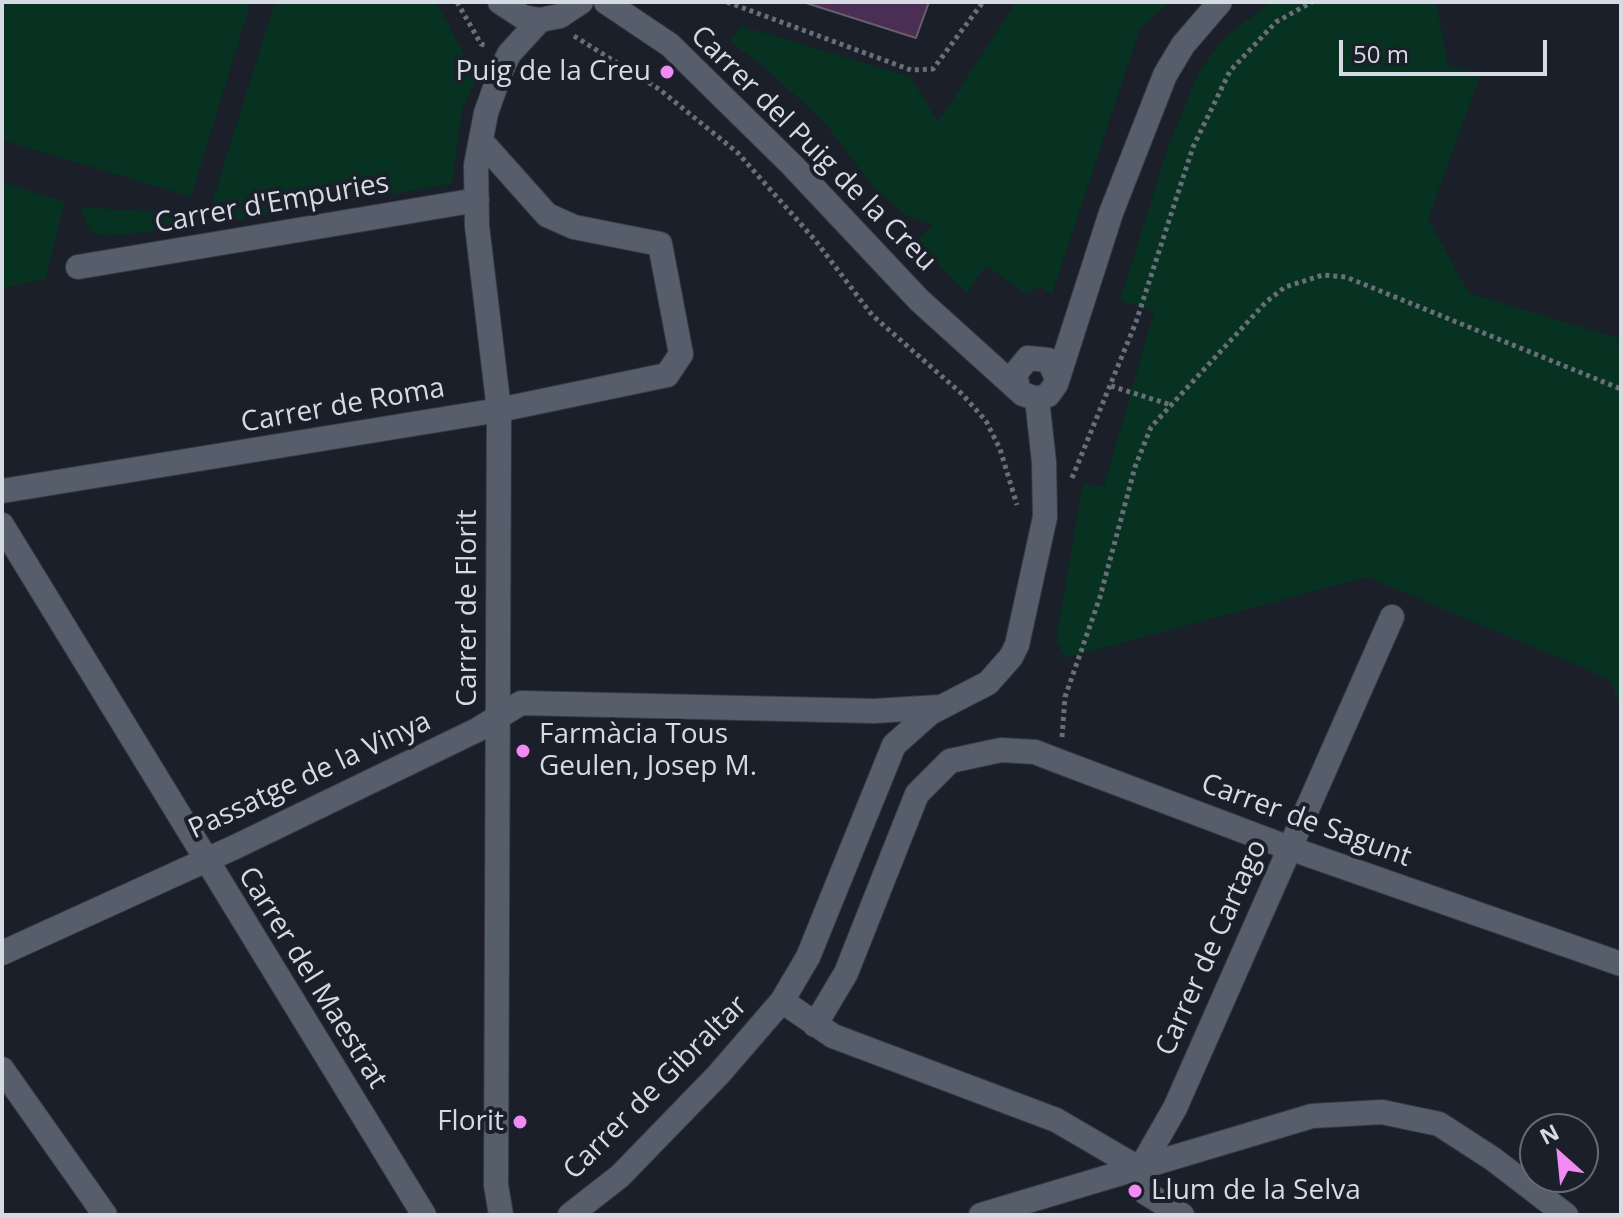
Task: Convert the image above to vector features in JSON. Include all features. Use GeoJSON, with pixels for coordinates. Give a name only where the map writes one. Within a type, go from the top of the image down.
{"type":"FeatureCollection","features":[{"type":"Feature","properties":{"kind":"street"},"geometry":{"type":"LineString","coordinates":[[500,2],[523,17],[540,20],[560,16],[581,2]]}},
{"type":"Feature","properties":{"kind":"street","name":"Carrer del Puig de la Creu"},"geometry":{"type":"LineString","coordinates":[[606,2],[670,45],[792,165],[902,284],[1028,394]]}},
{"type":"Feature","properties":{"kind":"street"},"geometry":{"type":"LineString","coordinates":[[1028,394],[1053,390],[1084,304],[1111,213],[1165,75],[1183,45],[1220,2]]}},
{"type":"Feature","properties":{"kind":"street","name":"Carrer de Florit"},"geometry":{"type":"LineString","coordinates":[[501,1215],[496,1185],[499,410],[477,226],[477,200],[486,113],[510,52],[540,20]]}},
{"type":"Feature","properties":{"kind":"street","name":"Carrer de Roma"},"geometry":{"type":"LineString","coordinates":[[2,491],[128,473],[499,410],[667,375],[681,354],[660,244],[574,227],[547,215],[481,141]]}},
{"type":"Feature","properties":{"kind":"street","name":"Carrer d'Empuries"},"geometry":{"type":"LineString","coordinates":[[78,267],[477,200]]}},
{"type":"Feature","properties":{"kind":"street"},"geometry":{"type":"LineString","coordinates":[[940,707],[967,697],[988,683],[1011,657],[1017,645],[1045,517],[1044,462],[1028,394],[1015,374],[1031,358],[1053,344],[1084,304]]}},
{"type":"Feature","properties":{"kind":"street","name":"Carrer del Puig de la Creu"},"geometry":{"type":"LineString","coordinates":[[972,346],[1031,358]]}},
{"type":"Feature","properties":{"kind":"street"},"geometry":{"type":"LineString","coordinates":[[1031,358],[1053,365],[1057,378]]}},
{"type":"Feature","properties":{"kind":"street","name":"Carrer del Maestrat"},"geometry":{"type":"LineString","coordinates":[[2,525],[204,860],[424,1215]]}},
{"type":"Feature","properties":{"kind":"street","name":"Carrer de Cartago"},"geometry":{"type":"LineString","coordinates":[[1140,1169],[1175,1108],[1392,617]]}},
{"type":"Feature","properties":{"kind":"street","name":"Passatge de la Vinya"},"geometry":{"type":"LineString","coordinates":[[2,953],[235,847],[521,703],[874,711],[940,707]]}},
{"type":"Feature","properties":{"kind":"street","name":"Carrer de Gibraltar"},"geometry":{"type":"LineString","coordinates":[[570,1215],[620,1176],[718,1075],[782,1001],[808,957],[883,765],[894,745],[910,728],[940,707]]}},
{"type":"Feature","properties":{"kind":"street","name":"Carrer de Sagunt"},"geometry":{"type":"LineString","coordinates":[[815,1025],[846,973],[917,794],[950,761],[1001,750],[1035,752],[1289,848],[1621,964]]}},
{"type":"Feature","properties":{"kind":"street"},"geometry":{"type":"LineString","coordinates":[[782,1001],[815,1025],[854,1045],[1056,1120],[1140,1169],[1146,1193],[1182,1215]]}},
{"type":"Feature","properties":{"kind":"street"},"geometry":{"type":"LineString","coordinates":[[2,1069],[105,1215]]}},
{"type":"Feature","properties":{"kind":"street"},"geometry":{"type":"LineString","coordinates":[[981,1215],[1312,1116],[1382,1112],[1439,1124],[1493,1159],[1566,1215]]}},
{"type":"Feature","properties":{"kind":"path"},"geometry":{"type":"LineString","coordinates":[[457,2],[481,44],[510,52]]}},
{"type":"Feature","properties":{"kind":"path"},"geometry":{"type":"LineString","coordinates":[[727,2],[911,70],[933,69],[983,2]]}},
{"type":"Feature","properties":{"kind":"path"},"geometry":{"type":"LineString","coordinates":[[1070,490],[1073,474],[1081,463],[1136,322],[1193,147],[1230,71],[1276,22],[1312,2]]}},
{"type":"Feature","properties":{"kind":"path"},"geometry":{"type":"LineString","coordinates":[[561,43],[575,36],[659,89],[738,153],[815,240],[872,315],[962,394],[986,421],[1000,449],[1018,512],[1045,517]]}},
{"type":"Feature","properties":{"kind":"path"},"geometry":{"type":"LineString","coordinates":[[1061,762],[1065,697],[1100,597],[1135,467],[1151,427],[1266,302],[1299,280],[1323,275],[1346,277],[1621,389]]}},
{"type":"Feature","properties":{"kind":"path"},"geometry":{"type":"LineString","coordinates":[[1111,386],[1171,405]]}},
{"type":"Feature","properties":{"kind":"green space"},"geometry":{"type":"Polygon","coordinates":[[[2,2],[251,2],[191,197],[2,140],[2,2]]]}},
{"type":"Feature","properties":{"kind":"green space"},"geometry":{"type":"Polygon","coordinates":[[[275,2],[436,2],[473,70],[475,82],[462,110],[452,184],[182,229],[105,236],[90,232],[80,207],[199,214],[210,209],[275,2]]]}},
{"type":"Feature","properties":{"kind":"green space"},"geometry":{"type":"Polygon","coordinates":[[[1016,2],[1170,2],[1140,28],[1052,294],[1040,287],[1027,294],[986,266],[966,293],[917,241],[933,225],[906,215],[876,190],[823,121],[756,60],[730,42],[741,26],[911,77],[938,122],[1016,2]]]}},
{"type":"Feature","properties":{"kind":"green space"},"geometry":{"type":"Polygon","coordinates":[[[1271,2],[1436,2],[1448,65],[1481,74],[1428,219],[1469,293],[1621,339],[1621,708],[1609,679],[1367,577],[1066,658],[1056,640],[1083,484],[1104,486],[1154,312],[1120,300],[1168,147],[1198,74],[1222,40],[1271,2]]]}},
{"type":"Feature","properties":{"kind":"green space"},"geometry":{"type":"Polygon","coordinates":[[[2,182],[65,202],[45,279],[2,288],[2,182]]]}},
{"type":"Feature","properties":{"kind":"building"},"geometry":{"type":"Polygon","coordinates":[[[803,2],[929,2],[916,38],[803,2]]]}},
{"type":"Feature","properties":{"kind":"place","name":"Puig de la Creu"},"geometry":{"type":"Point","coordinates":[667,72]}},
{"type":"Feature","properties":{"kind":"place","name":"Farmàcia Tous Geulen, Josep M."},"geometry":{"type":"Point","coordinates":[523,751]}},
{"type":"Feature","properties":{"kind":"place","name":"Florit"},"geometry":{"type":"Point","coordinates":[520,1122]}},
{"type":"Feature","properties":{"kind":"place","name":"Llum de la Selva"},"geometry":{"type":"Point","coordinates":[1135,1191]}}]}
